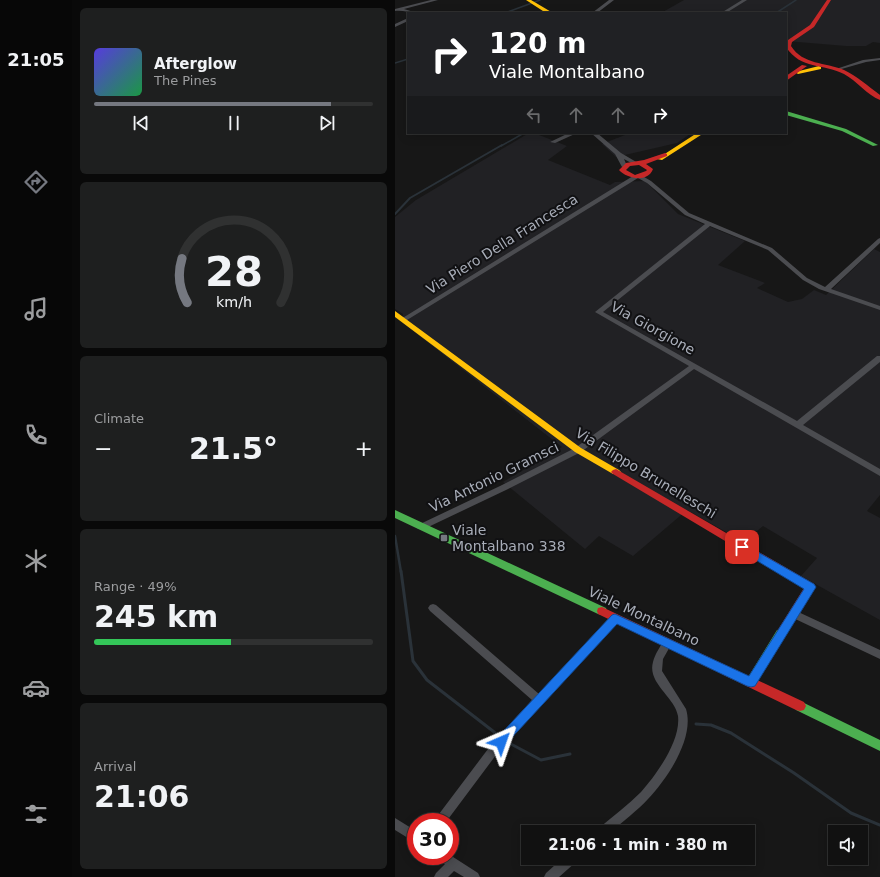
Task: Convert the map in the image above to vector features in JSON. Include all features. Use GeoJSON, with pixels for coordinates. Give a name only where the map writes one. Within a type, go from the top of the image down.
{"type":"FeatureCollection","features":[{"type":"Feature","properties":{"kind":"street"},"geometry":{"type":"LineString","coordinates":[[397,10],[436,0]]}},
{"type":"Feature","properties":{"kind":"street"},"geometry":{"type":"LineString","coordinates":[[528,0],[548,12]]}},
{"type":"Feature","properties":{"kind":"street"},"geometry":{"type":"LineString","coordinates":[[595,12],[612,0]]}},
{"type":"Feature","properties":{"kind":"street"},"geometry":{"type":"LineString","coordinates":[[725,12],[745,0]]}},
{"type":"Feature","properties":{"kind":"street"},"geometry":{"type":"LineString","coordinates":[[829,0],[812,26],[790,41],[787,48],[795,56],[805,61],[837,69],[880,98]]}},
{"type":"Feature","properties":{"kind":"street"},"geometry":{"type":"LineString","coordinates":[[397,10],[409,12]]}},
{"type":"Feature","properties":{"kind":"street"},"geometry":{"type":"LineString","coordinates":[[395,26],[407,20]]}},
{"type":"Feature","properties":{"kind":"street"},"geometry":{"type":"LineString","coordinates":[[837,69],[865,61],[880,59]]}},
{"type":"Feature","properties":{"kind":"street"},"geometry":{"type":"LineString","coordinates":[[798,72],[805,61]]}},
{"type":"Feature","properties":{"kind":"street"},"geometry":{"type":"LineString","coordinates":[[787,78],[798,72],[827,67]]}},
{"type":"Feature","properties":{"kind":"street"},"geometry":{"type":"LineString","coordinates":[[787,112],[839,129],[879,146]]}},
{"type":"Feature","properties":{"kind":"street"},"geometry":{"type":"LineString","coordinates":[[553,142],[572,134]]}},
{"type":"Feature","properties":{"kind":"street"},"geometry":{"type":"LineString","coordinates":[[594,134],[642,172],[687,214],[770,249],[805,279],[826,290],[880,308]]}},
{"type":"Feature","properties":{"kind":"street"},"geometry":{"type":"LineString","coordinates":[[624,169],[642,172],[699,134]]}},
{"type":"Feature","properties":{"kind":"street"},"geometry":{"type":"LineString","coordinates":[[611,190],[619,181],[624,169],[618,153]]}},
{"type":"Feature","properties":{"kind":"street"},"geometry":{"type":"LineString","coordinates":[[624,169],[642,172]]}},
{"type":"Feature","properties":{"kind":"street","name":"Via Piero Della Francesca"},"geometry":{"type":"LineString","coordinates":[[405,320],[642,172]]}},
{"type":"Feature","properties":{"kind":"street","name":"Via Giorgione"},"geometry":{"type":"LineString","coordinates":[[708,224],[598,312],[880,473]]}},
{"type":"Feature","properties":{"kind":"street"},"geometry":{"type":"LineString","coordinates":[[826,290],[880,240]]}},
{"type":"Feature","properties":{"kind":"street","name":"Via Filippo Brunelleschi"},"geometry":{"type":"LineString","coordinates":[[395,312],[578,450],[810,587],[751,682]]}},
{"type":"Feature","properties":{"kind":"street"},"geometry":{"type":"LineString","coordinates":[[798,425],[880,358]]}},
{"type":"Feature","properties":{"kind":"street","name":"Via Antonio Gramsci"},"geometry":{"type":"LineString","coordinates":[[421,527],[578,450],[694,366]]}},
{"type":"Feature","properties":{"kind":"street","name":"Viale Montalbano"},"geometry":{"type":"LineString","coordinates":[[395,514],[751,682],[880,746]]}},
{"type":"Feature","properties":{"kind":"street"},"geometry":{"type":"LineString","coordinates":[[433,608],[539,700]]}},
{"type":"Feature","properties":{"kind":"street"},"geometry":{"type":"LineString","coordinates":[[794,614],[880,655]]}},
{"type":"Feature","properties":{"kind":"street"},"geometry":{"type":"LineString","coordinates":[[446,813],[485,760],[615,618]]}},
{"type":"Feature","properties":{"kind":"street"},"geometry":{"type":"LineString","coordinates":[[611,825],[645,794],[676,750],[682,736],[684,725],[682,712],[657,671],[658,660],[667,643]]}},
{"type":"Feature","properties":{"kind":"street"},"geometry":{"type":"LineString","coordinates":[[395,823],[407,832]]}},
{"type":"Feature","properties":{"kind":"street"},"geometry":{"type":"LineString","coordinates":[[440,877],[452,865]]}},
{"type":"Feature","properties":{"kind":"street"},"geometry":{"type":"LineString","coordinates":[[455,865],[474,877]]}},
{"type":"Feature","properties":{"kind":"street"},"geometry":{"type":"LineString","coordinates":[[550,877],[564,865]]}},
{"type":"Feature","properties":{"kind":"shaded area"},"geometry":{"type":"Polygon","coordinates":[[[684,0],[880,0],[880,43],[873,42],[866,46],[846,46],[787,41],[787,12],[663,12],[684,0]]]}},
{"type":"Feature","properties":{"kind":"shaded area"},"geometry":{"type":"Polygon","coordinates":[[[527,134],[537,134],[567,146],[548,160],[610,185],[615,182],[645,181],[678,214],[745,241],[718,265],[765,283],[757,288],[788,302],[802,299],[814,290],[826,295],[874,249],[880,252],[880,495],[867,511],[880,518],[880,620],[801,576],[817,558],[763,526],[744,542],[687,510],[633,556],[599,536],[585,549],[503,482],[562,447],[403,323],[403,314],[395,309],[395,217],[416,200],[527,134]]]}},
{"type":"Feature","properties":{"kind":"shaded area"},"geometry":{"type":"Polygon","coordinates":[[[627,134],[690,134],[677,143],[616,157],[602,144],[627,134]]]}},
{"type":"Feature","properties":{"kind":"waterway"},"geometry":{"type":"LineString","coordinates":[[508,12],[540,0]]}},
{"type":"Feature","properties":{"kind":"waterway"},"geometry":{"type":"LineString","coordinates":[[778,12],[796,0]]}},
{"type":"Feature","properties":{"kind":"waterway"},"geometry":{"type":"LineString","coordinates":[[395,63],[407,59]]}},
{"type":"Feature","properties":{"kind":"waterway"},"geometry":{"type":"LineString","coordinates":[[501,146],[522,134]]}},
{"type":"Feature","properties":{"kind":"waterway"},"geometry":{"type":"LineString","coordinates":[[395,214],[410,198],[502,145]]}},
{"type":"Feature","properties":{"kind":"waterway"},"geometry":{"type":"LineString","coordinates":[[395,536],[401,572]]}},
{"type":"Feature","properties":{"kind":"waterway"},"geometry":{"type":"LineString","coordinates":[[401,571],[413,661],[427,680],[498,735]]}},
{"type":"Feature","properties":{"kind":"waterway"},"geometry":{"type":"LineString","coordinates":[[696,724],[711,725],[731,733],[794,773],[851,813],[880,825]]}},
{"type":"Feature","properties":{"kind":"waterway"},"geometry":{"type":"LineString","coordinates":[[509,743],[541,760],[570,754]]}},
{"type":"Feature","properties":{"kind":"traffic: fast"},"geometry":{"type":"LineString","coordinates":[[787,113],[844,130],[875,145]]}},
{"type":"Feature","properties":{"kind":"traffic: fast"},"geometry":{"type":"LineString","coordinates":[[395,514],[602,611]]}},
{"type":"Feature","properties":{"kind":"traffic: fast"},"geometry":{"type":"LineString","coordinates":[[751,682],[781,633]]}},
{"type":"Feature","properties":{"kind":"traffic: fast"},"geometry":{"type":"LineString","coordinates":[[800,706],[880,746]]}},
{"type":"Feature","properties":{"kind":"traffic: slow"},"geometry":{"type":"LineString","coordinates":[[528,0],[548,12]]}},
{"type":"Feature","properties":{"kind":"traffic: slow"},"geometry":{"type":"LineString","coordinates":[[798,72],[819,68]]}},
{"type":"Feature","properties":{"kind":"traffic: slow"},"geometry":{"type":"LineString","coordinates":[[660,159],[699,134]]}},
{"type":"Feature","properties":{"kind":"traffic: slow"},"geometry":{"type":"LineString","coordinates":[[395,313],[578,450],[616,472]]}},
{"type":"Feature","properties":{"kind":"traffic: jam"},"geometry":{"type":"LineString","coordinates":[[829,0],[812,26],[790,41],[788,46],[798,58],[842,71],[857,80],[880,98]]}},
{"type":"Feature","properties":{"kind":"traffic: jam"},"geometry":{"type":"LineString","coordinates":[[787,78],[804,66]]}},
{"type":"Feature","properties":{"kind":"traffic: jam"},"geometry":{"type":"LineString","coordinates":[[641,163],[650,169],[649,172],[635,177],[628,175],[622,170],[628,164],[645,162],[665,155]]}},
{"type":"Feature","properties":{"kind":"traffic: jam"},"geometry":{"type":"LineString","coordinates":[[616,472],[810,587],[781,633]]}},
{"type":"Feature","properties":{"kind":"traffic: jam"},"geometry":{"type":"LineString","coordinates":[[602,611],[800,706]]}},
{"type":"Feature","properties":{"kind":"place","name":"Viale Montalbano 338"},"geometry":{"type":"Point","coordinates":[444,538]}},
{"type":"Feature","properties":{"kind":"route"},"geometry":{"type":"LineString","coordinates":[[501,742],[615,618],[751,682],[810,587],[742,547]]}}]}
